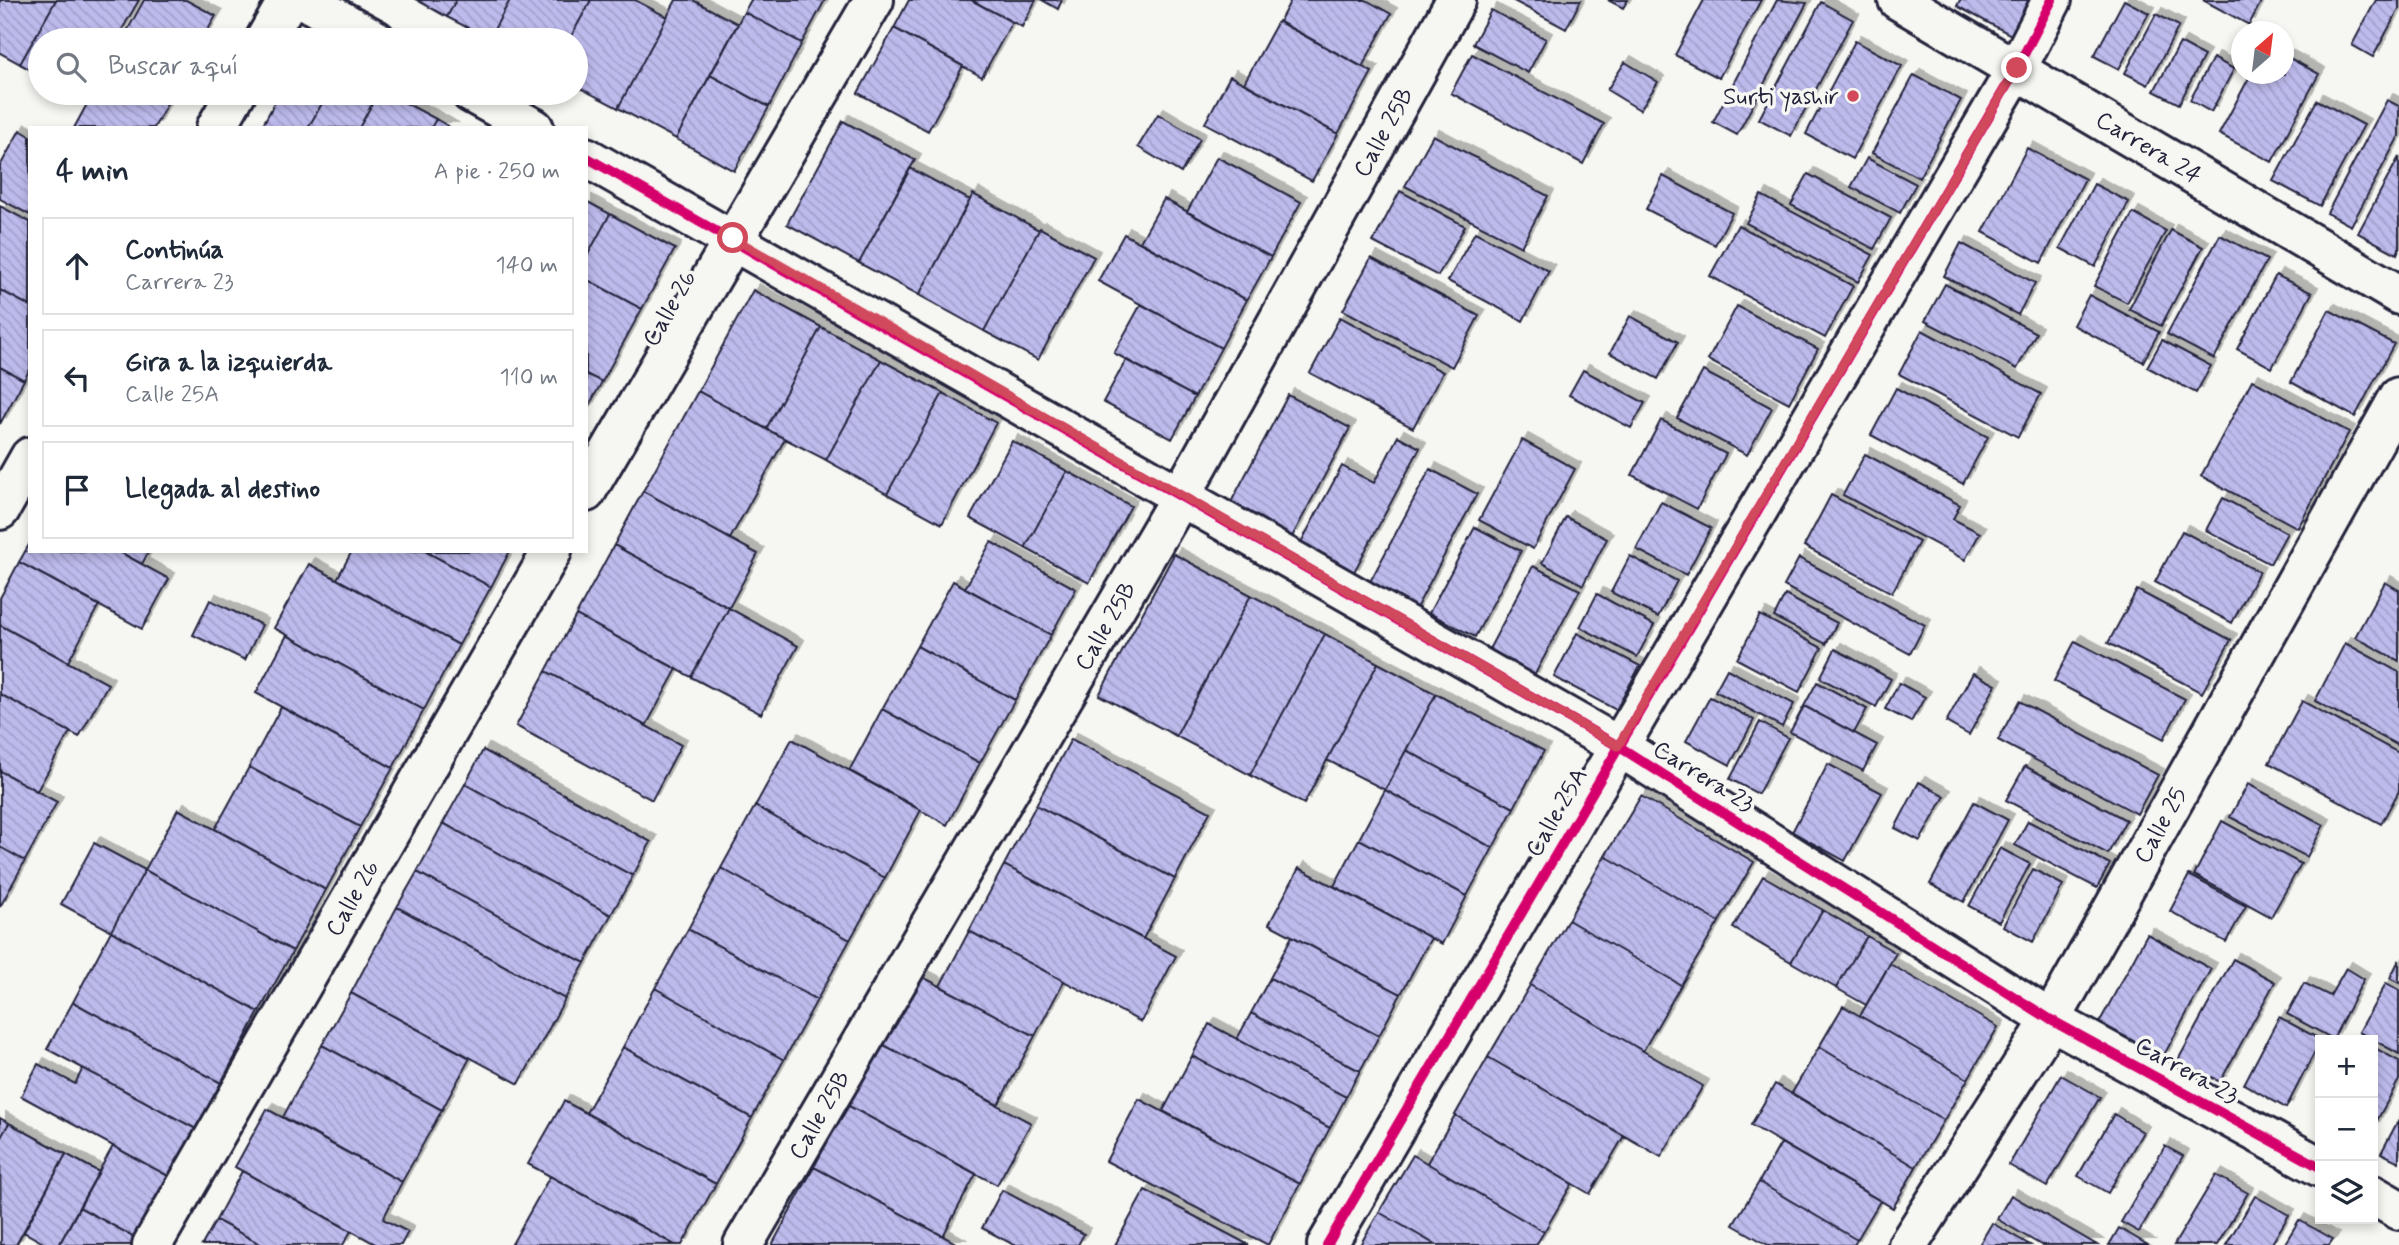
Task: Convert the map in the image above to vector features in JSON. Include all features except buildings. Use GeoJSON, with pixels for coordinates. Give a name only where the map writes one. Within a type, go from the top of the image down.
{"type":"FeatureCollection","features":[{"type":"Feature","properties":{"kind":"street"},"geometry":{"type":"LineString","coordinates":[[272,28],[288,0]]}},
{"type":"Feature","properties":{"kind":"street"},"geometry":{"type":"LineString","coordinates":[[304,0],[354,28]]}},
{"type":"Feature","properties":{"kind":"street","name":"Calle 26"},"geometry":{"type":"LineString","coordinates":[[588,489],[874,0]]}},
{"type":"Feature","properties":{"kind":"street","name":"Calle 25B"},"geometry":{"type":"LineString","coordinates":[[743,1245],[1181,496],[1455,0]]}},
{"type":"Feature","properties":{"kind":"street","name":"Carrera 24"},"geometry":{"type":"LineString","coordinates":[[1899,0],[2399,295]]}},
{"type":"Feature","properties":{"kind":"street","name":"Calle 25A"},"geometry":{"type":"LineString","coordinates":[[1327,1245],[2017,68],[2052,0]]}},
{"type":"Feature","properties":{"kind":"street"},"geometry":{"type":"LineString","coordinates":[[217,126],[229,105]]}},
{"type":"Feature","properties":{"kind":"street"},"geometry":{"type":"LineString","coordinates":[[493,105],[530,126]]}},
{"type":"Feature","properties":{"kind":"street","name":"Carrera 23"},"geometry":{"type":"LineString","coordinates":[[588,158],[733,238],[1618,746],[2051,1020],[2315,1164]]}},
{"type":"Feature","properties":{"kind":"street","name":"Calle 25"},"geometry":{"type":"LineString","coordinates":[[1908,1245],[2051,1020],[2399,397]]}},
{"type":"Feature","properties":{"kind":"street"},"geometry":{"type":"LineString","coordinates":[[0,510],[28,461]]}},
{"type":"Feature","properties":{"kind":"street","name":"Calle 26"},"geometry":{"type":"LineString","coordinates":[[152,1245],[551,553]]}},
{"type":"Feature","properties":{"kind":"street"},"geometry":{"type":"LineString","coordinates":[[2378,1198],[2399,1210]]}},
{"type":"Feature","properties":{"kind":"cycle path"},"geometry":{"type":"LineString","coordinates":[[1327,1245],[2017,68],[2052,0]]}},
{"type":"Feature","properties":{"kind":"cycle path"},"geometry":{"type":"LineString","coordinates":[[588,158],[1618,746],[2051,1020],[2315,1164]]}},
{"type":"Feature","properties":{"kind":"place","name":"Surti yashir"},"geometry":{"type":"Point","coordinates":[1853,96]}},
{"type":"Feature","properties":{"kind":"route"},"geometry":{"type":"LineString","coordinates":[[733,238],[1618,746],[2017,68]]}}]}
